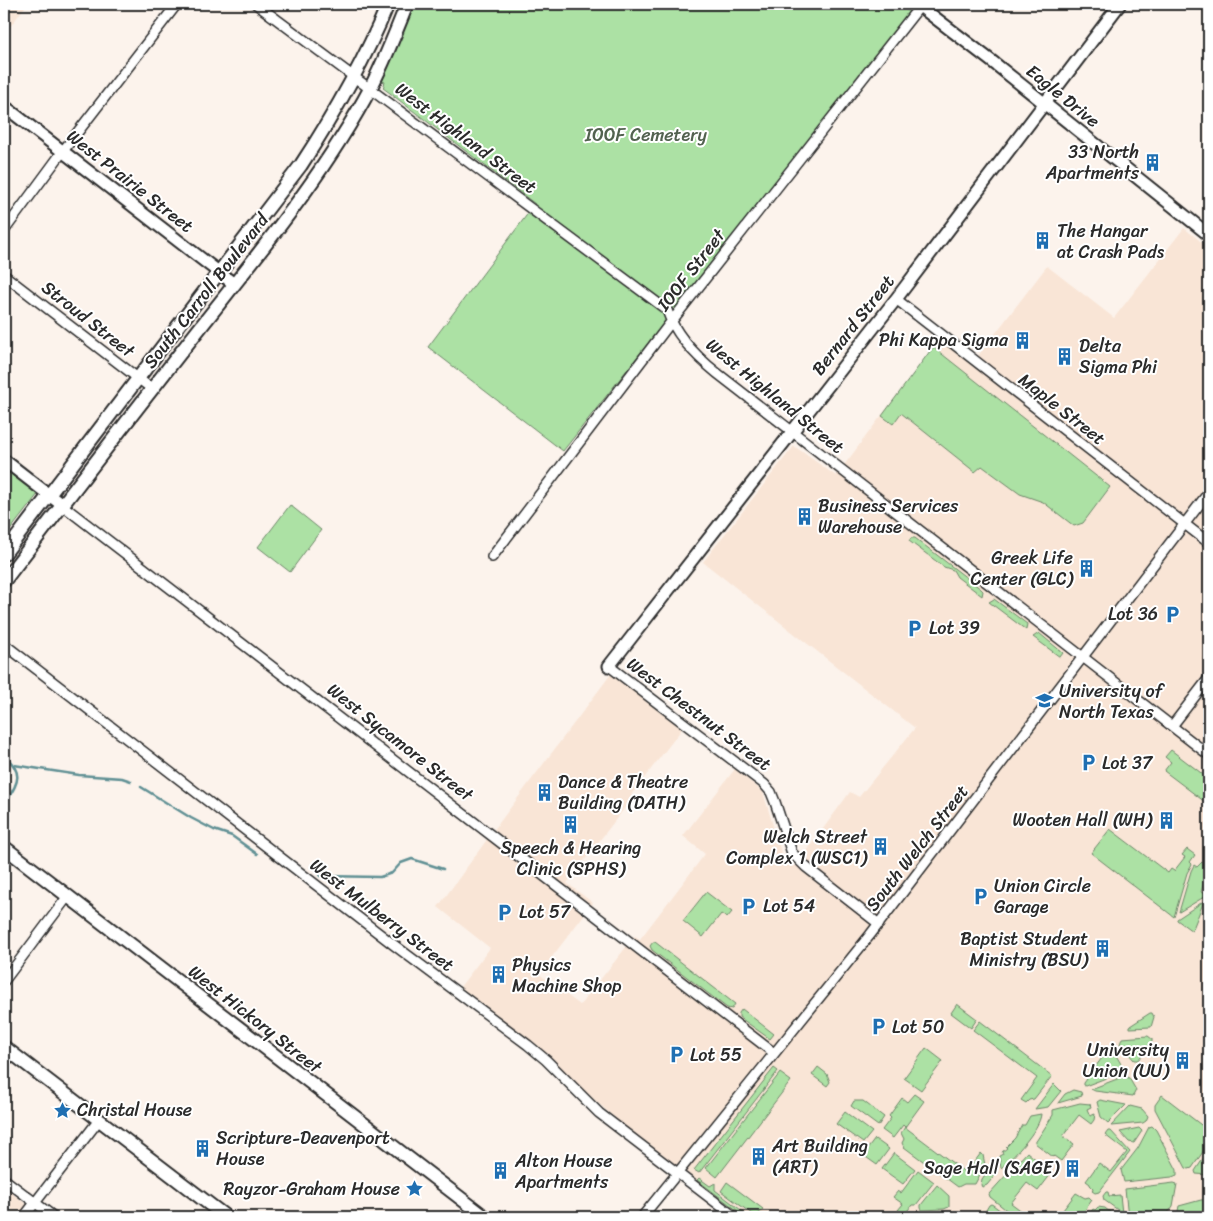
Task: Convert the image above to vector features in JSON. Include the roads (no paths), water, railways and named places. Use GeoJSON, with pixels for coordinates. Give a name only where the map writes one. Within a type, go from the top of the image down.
{"type":"FeatureCollection","features":[{"type":"Feature","properties":{"kind":"main road","name":"South Carroll Boulevard"},"geometry":{"type":"LineString","coordinates":[[4,554],[301,165],[354,77],[370,47],[388,4]]}},
{"type":"Feature","properties":{"kind":"main road","name":"South Carroll Boulevard"},"geometry":{"type":"LineString","coordinates":[[4,580],[234,284],[336,145],[370,88],[391,45],[407,4]]}},
{"type":"Feature","properties":{"kind":"main road","name":"West Hickory Street"},"geometry":{"type":"LineString","coordinates":[[4,847],[485,1217]]}},
{"type":"Feature","properties":{"kind":"main road"},"geometry":{"type":"LineString","coordinates":[[4,1047],[226,1217]]}},
{"type":"Feature","properties":{"kind":"street"},"geometry":{"type":"LineString","coordinates":[[4,231],[176,4]]}},
{"type":"Feature","properties":{"kind":"street","name":"West Highland Street"},"geometry":{"type":"LineString","coordinates":[[256,4],[667,310],[671,322],[701,360],[1209,755]]}},
{"type":"Feature","properties":{"kind":"street","name":"Bernard Street"},"geometry":{"type":"LineString","coordinates":[[610,666],[896,299],[1120,4]]}},
{"type":"Feature","properties":{"kind":"street","name":"Eagle Drive"},"geometry":{"type":"LineString","coordinates":[[918,5],[1209,233]]}},
{"type":"Feature","properties":{"kind":"street","name":"IOOF Street"},"geometry":{"type":"LineString","coordinates":[[492,557],[671,322],[918,5]]}},
{"type":"Feature","properties":{"kind":"street","name":"West Prairie Street"},"geometry":{"type":"LineString","coordinates":[[4,106],[234,284]]}},
{"type":"Feature","properties":{"kind":"street","name":"Stroud Street"},"geometry":{"type":"LineString","coordinates":[[4,275],[152,389]]}},
{"type":"Feature","properties":{"kind":"street","name":"Maple Street"},"geometry":{"type":"LineString","coordinates":[[896,299],[1209,544]]}},
{"type":"Feature","properties":{"kind":"street","name":"West Sycamore Street"},"geometry":{"type":"LineString","coordinates":[[4,460],[774,1053]]}},
{"type":"Feature","properties":{"kind":"street","name":"South Welch Street"},"geometry":{"type":"LineString","coordinates":[[642,1217],[879,924],[1209,492]]}},
{"type":"Feature","properties":{"kind":"street","name":"West Mulberry Street"},"geometry":{"type":"LineString","coordinates":[[4,644],[394,945],[528,1045],[546,1060],[599,1113],[735,1217]]}},
{"type":"Feature","properties":{"kind":"street","name":"West Chestnut Street"},"geometry":{"type":"LineString","coordinates":[[610,666],[764,784],[771,792],[792,853],[806,867],[879,924]]}},
{"type":"Feature","properties":{"kind":"street"},"geometry":{"type":"LineString","coordinates":[[1172,726],[1209,678]]}},
{"type":"Feature","properties":{"kind":"street"},"geometry":{"type":"LineString","coordinates":[[4,981],[68,896]]}},
{"type":"Feature","properties":{"kind":"street"},"geometry":{"type":"LineString","coordinates":[[24,1217],[99,1120]]}},
{"type":"Feature","properties":{"kind":"street"},"geometry":{"type":"LineString","coordinates":[[4,1179],[54,1217]]}},
{"type":"Feature","properties":{"kind":"waterway"},"geometry":{"type":"LineString","coordinates":[[4,755],[11,762],[17,774],[16,785],[4,805]]}},
{"type":"Feature","properties":{"kind":"waterway"},"geometry":{"type":"LineString","coordinates":[[14,765],[79,775],[122,778],[131,781]]}},
{"type":"Feature","properties":{"kind":"waterway"},"geometry":{"type":"LineString","coordinates":[[141,787],[191,818],[214,830],[232,836],[257,854]]}},
{"type":"Feature","properties":{"kind":"waterway"},"geometry":{"type":"LineString","coordinates":[[320,876],[380,877],[392,873],[401,863],[412,859],[443,869]]}},
{"type":"Feature","properties":{"kind":"place","name":"33 North Apartments"},"geometry":{"type":"Point","coordinates":[1153,162]}},
{"type":"Feature","properties":{"kind":"place","name":"The Hangar at Crash Pads"},"geometry":{"type":"Point","coordinates":[1043,241]}},
{"type":"Feature","properties":{"kind":"place","name":"Phi Kappa Sigma"},"geometry":{"type":"Point","coordinates":[1022,340]}},
{"type":"Feature","properties":{"kind":"place","name":"Delta Sigma Phi"},"geometry":{"type":"Point","coordinates":[1065,356]}},
{"type":"Feature","properties":{"kind":"place","name":"Business Services Warehouse"},"geometry":{"type":"Point","coordinates":[804,516]}},
{"type":"Feature","properties":{"kind":"place","name":"Greek Life Center (GLC)"},"geometry":{"type":"Point","coordinates":[1087,568]}},
{"type":"Feature","properties":{"kind":"place","name":"Lot 36"},"geometry":{"type":"Point","coordinates":[1172,614]}},
{"type":"Feature","properties":{"kind":"place","name":"Lot 39"},"geometry":{"type":"Point","coordinates":[915,628]}},
{"type":"Feature","properties":{"kind":"place","name":"University of North Texas"},"geometry":{"type":"Point","coordinates":[1045,701]}},
{"type":"Feature","properties":{"kind":"place","name":"Lot 37"},"geometry":{"type":"Point","coordinates":[1088,763]}},
{"type":"Feature","properties":{"kind":"place","name":"Dance & Theatre Building (DATH)"},"geometry":{"type":"Point","coordinates":[544,792]}},
{"type":"Feature","properties":{"kind":"place","name":"Wooten Hall (WH)"},"geometry":{"type":"Point","coordinates":[1166,820]}},
{"type":"Feature","properties":{"kind":"place","name":"Speech & Hearing Clinic (SPHS)"},"geometry":{"type":"Point","coordinates":[571,825]}},
{"type":"Feature","properties":{"kind":"place","name":"Welch Street Complex 1 (WSC1)"},"geometry":{"type":"Point","coordinates":[881,847]}},
{"type":"Feature","properties":{"kind":"place","name":"Union Circle Garage"},"geometry":{"type":"Point","coordinates":[980,896]}},
{"type":"Feature","properties":{"kind":"place","name":"Lot 54"},"geometry":{"type":"Point","coordinates":[749,906]}},
{"type":"Feature","properties":{"kind":"place","name":"Lot 57"},"geometry":{"type":"Point","coordinates":[505,912]}},
{"type":"Feature","properties":{"kind":"place","name":"Baptist Student Ministry (BSU)"},"geometry":{"type":"Point","coordinates":[1102,949]}},
{"type":"Feature","properties":{"kind":"place","name":"Physics Machine Shop"},"geometry":{"type":"Point","coordinates":[498,975]}},
{"type":"Feature","properties":{"kind":"place","name":"Lot 50"},"geometry":{"type":"Point","coordinates":[878,1027]}},
{"type":"Feature","properties":{"kind":"place","name":"Lot 55"},"geometry":{"type":"Point","coordinates":[676,1055]}},
{"type":"Feature","properties":{"kind":"place","name":"University Union (UU)"},"geometry":{"type":"Point","coordinates":[1183,1060]}},
{"type":"Feature","properties":{"kind":"place","name":"Christal House"},"geometry":{"type":"Point","coordinates":[63,1110]}},
{"type":"Feature","properties":{"kind":"place","name":"Scripture-Deavenport House"},"geometry":{"type":"Point","coordinates":[202,1148]}},
{"type":"Feature","properties":{"kind":"place","name":"Art Building (ART)"},"geometry":{"type":"Point","coordinates":[758,1156]}},
{"type":"Feature","properties":{"kind":"place","name":"Sage Hall (SAGE)"},"geometry":{"type":"Point","coordinates":[1073,1168]}},
{"type":"Feature","properties":{"kind":"place","name":"Alton House Apartments"},"geometry":{"type":"Point","coordinates":[501,1171]}},
{"type":"Feature","properties":{"kind":"place","name":"Rayzor-Graham House"},"geometry":{"type":"Point","coordinates":[414,1189]}},
{"type":"Feature","properties":{"kind":"park label","name":"IOOF Cemetery"},"geometry":{"type":"Point","coordinates":[646,135]}}]}
